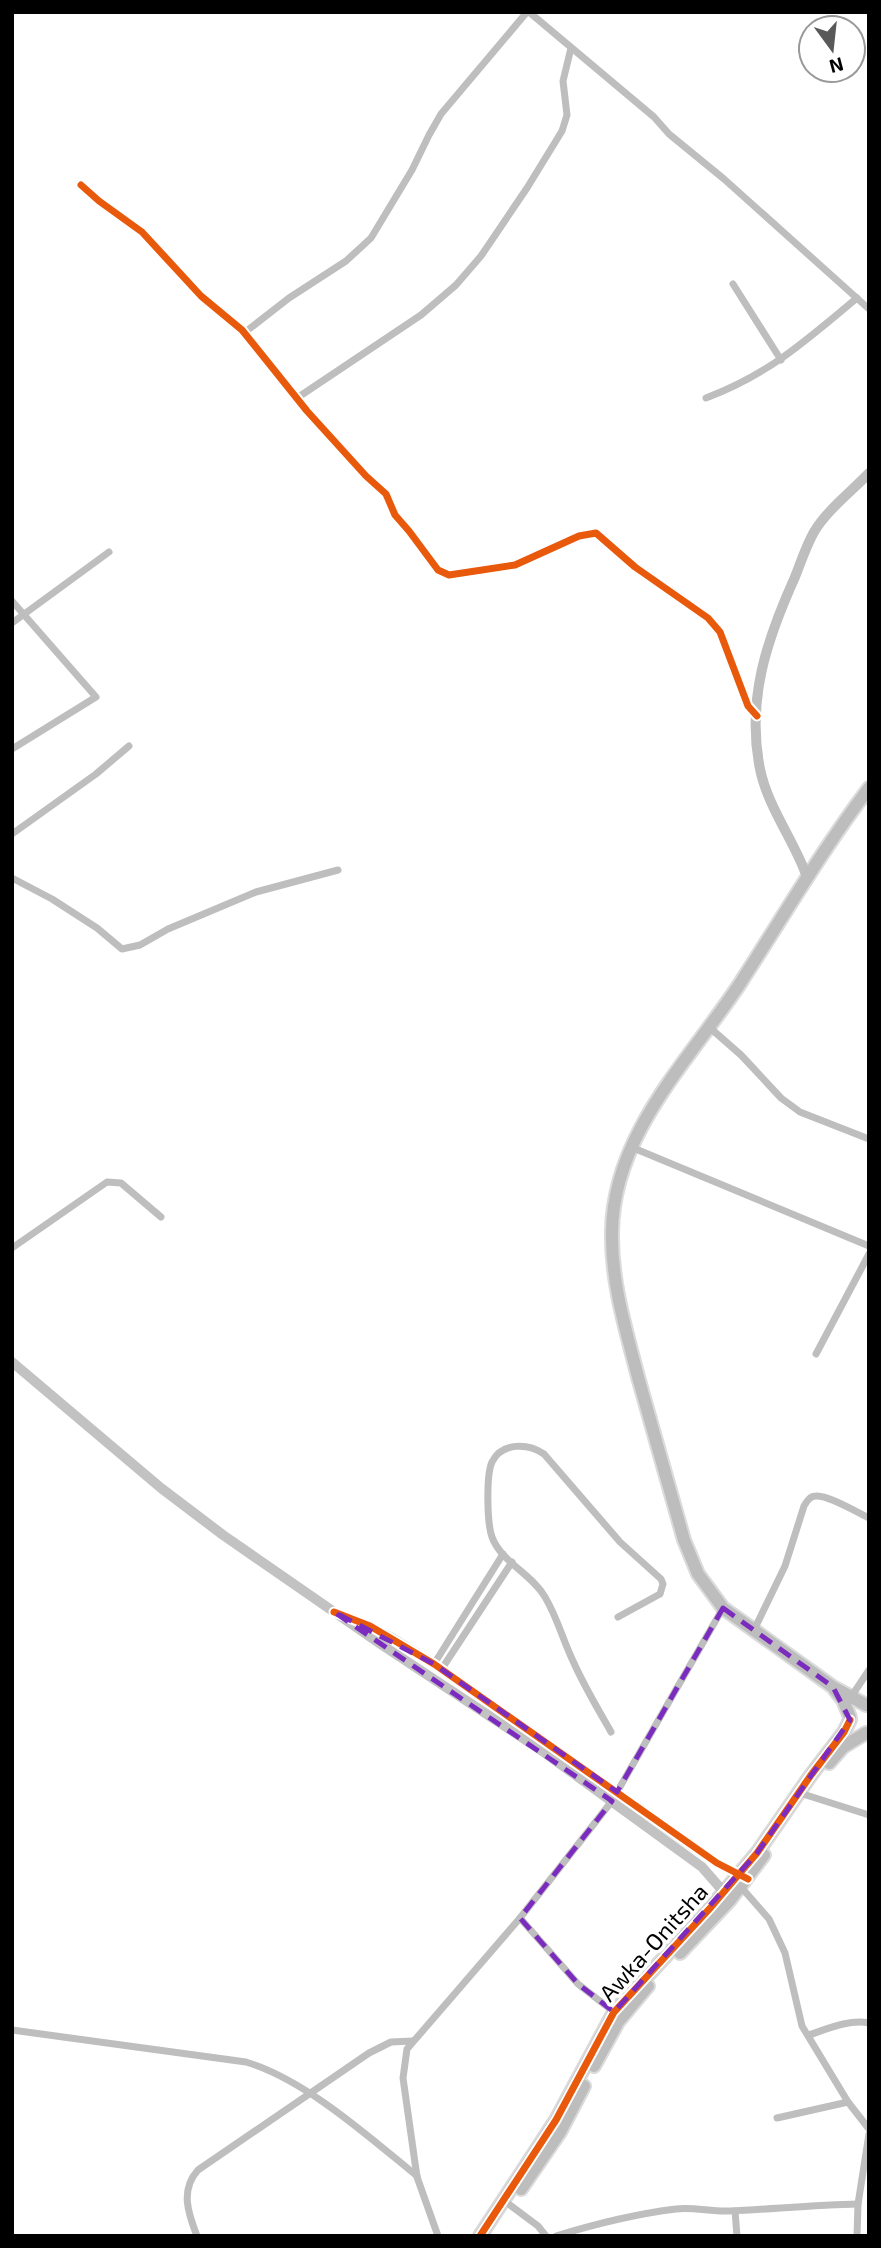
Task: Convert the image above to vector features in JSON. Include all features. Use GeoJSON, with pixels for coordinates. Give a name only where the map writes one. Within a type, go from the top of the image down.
{"type":"FeatureCollection","features":[{"type":"Feature","properties":{"kind":"main road"},"geometry":{"type":"LineString","coordinates":[[867,1706],[833,1687],[723,1608],[698,1574],[684,1540],[619,1302],[612,1231],[614,1202],[624,1165],[640,1126],[740,983],[807,877],[869,788]]}},
{"type":"Feature","properties":{"kind":"main road"},"geometry":{"type":"LineString","coordinates":[[12,1362],[161,1488],[232,1541],[334,1612],[742,1880]]}},
{"type":"Feature","properties":{"kind":"main road"},"geometry":{"type":"LineString","coordinates":[[334,1612],[370,1626],[438,1667],[614,1797],[702,1867],[728,1896]]}},
{"type":"Feature","properties":{"kind":"main road"},"geometry":{"type":"LineString","coordinates":[[833,1687],[843,1700],[855,1730],[867,1732]]}},
{"type":"Feature","properties":{"kind":"main road","name":"Awka-Onitsha"},"geometry":{"type":"LineString","coordinates":[[742,1880],[757,1853],[844,1732],[857,1706],[867,1706]]}},
{"type":"Feature","properties":{"kind":"main road","name":"Awka-Onitsha"},"geometry":{"type":"LineString","coordinates":[[489,2236],[560,2132],[618,2022],[742,1880],[835,1756],[852,1740],[867,1732]]}},
{"type":"Feature","properties":{"kind":"main road","name":"Awka-Onitsha"},"geometry":{"type":"LineString","coordinates":[[480,2236],[556,2120],[614,2012],[728,1896]]}},
{"type":"Feature","properties":{"kind":"street"},"geometry":{"type":"LineString","coordinates":[[244,333],[289,298],[346,261],[371,239],[441,114],[528,12],[654,117],[869,309]]}},
{"type":"Feature","properties":{"kind":"street"},"geometry":{"type":"LineString","coordinates":[[298,398],[422,315],[470,270],[527,188],[562,131],[567,115],[563,81],[571,48]]}},
{"type":"Feature","properties":{"kind":"street"},"geometry":{"type":"LineString","coordinates":[[81,184],[99,201],[142,232],[194,289],[232,320],[366,476],[386,494],[395,515],[438,570],[449,575],[515,565],[579,536],[596,533],[635,567],[708,618],[720,632],[748,706],[757,716]]}},
{"type":"Feature","properties":{"kind":"street"},"geometry":{"type":"LineString","coordinates":[[733,284],[781,360]]}},
{"type":"Feature","properties":{"kind":"street"},"geometry":{"type":"LineString","coordinates":[[706,398],[749,380],[781,360],[857,298]]}},
{"type":"Feature","properties":{"kind":"street"},"geometry":{"type":"LineString","coordinates":[[807,877],[768,794],[760,769],[756,736],[764,655],[776,618],[814,532],[869,473]]}},
{"type":"Feature","properties":{"kind":"street"},"geometry":{"type":"LineString","coordinates":[[12,623],[109,552]]}},
{"type":"Feature","properties":{"kind":"street"},"geometry":{"type":"LineString","coordinates":[[12,601],[96,697],[12,749]]}},
{"type":"Feature","properties":{"kind":"street"},"geometry":{"type":"LineString","coordinates":[[12,834],[96,774],[129,746]]}},
{"type":"Feature","properties":{"kind":"street"},"geometry":{"type":"LineString","coordinates":[[12,878],[52,899],[97,928],[122,949],[256,892],[338,870]]}},
{"type":"Feature","properties":{"kind":"street"},"geometry":{"type":"LineString","coordinates":[[709,1027],[741,1055],[781,1098],[800,1112],[869,1139]]}},
{"type":"Feature","properties":{"kind":"street"},"geometry":{"type":"LineString","coordinates":[[631,1147],[869,1246]]}},
{"type":"Feature","properties":{"kind":"street"},"geometry":{"type":"LineString","coordinates":[[12,1248],[107,1182],[121,1183],[161,1217]]}},
{"type":"Feature","properties":{"kind":"street"},"geometry":{"type":"LineString","coordinates":[[816,1354],[869,1254]]}},
{"type":"Feature","properties":{"kind":"street"},"geometry":{"type":"LineString","coordinates":[[611,1732],[573,1662],[544,1594],[503,1554],[491,1535],[489,1474],[492,1462],[500,1452],[510,1448],[529,1447],[544,1454],[621,1542],[661,1579],[663,1584],[660,1594],[618,1617]]}},
{"type":"Feature","properties":{"kind":"street"},"geometry":{"type":"LineString","coordinates":[[754,1630],[785,1566],[804,1506],[809,1499],[824,1497],[869,1517]]}},
{"type":"Feature","properties":{"kind":"street"},"geometry":{"type":"LineString","coordinates":[[438,1667],[503,1554]]}},
{"type":"Feature","properties":{"kind":"street"},"geometry":{"type":"LineString","coordinates":[[438,1667],[512,1562]]}},
{"type":"Feature","properties":{"kind":"street"},"geometry":{"type":"LineString","coordinates":[[438,2236],[417,2177],[402,2078],[404,2059],[413,2041],[520,1918],[614,1797],[723,1608]]}},
{"type":"Feature","properties":{"kind":"street"},"geometry":{"type":"LineString","coordinates":[[851,1697],[869,1670]]}},
{"type":"Feature","properties":{"kind":"street"},"geometry":{"type":"LineString","coordinates":[[806,1795],[869,1815]]}},
{"type":"Feature","properties":{"kind":"street"},"geometry":{"type":"LineString","coordinates":[[742,1880],[769,1919],[785,1953],[802,2026],[848,2102],[869,2129]]}},
{"type":"Feature","properties":{"kind":"street"},"geometry":{"type":"LineString","coordinates":[[520,1918],[578,1984],[614,2012]]}},
{"type":"Feature","properties":{"kind":"street"},"geometry":{"type":"LineString","coordinates":[[809,2035],[845,2025],[869,2023]]}},
{"type":"Feature","properties":{"kind":"street"},"geometry":{"type":"LineString","coordinates":[[12,2030],[267,2068],[362,2131],[417,2177]]}},
{"type":"Feature","properties":{"kind":"street"},"geometry":{"type":"LineString","coordinates":[[197,2236],[187,2205],[187,2191],[198,2170],[369,2053],[391,2042],[413,2041]]}},
{"type":"Feature","properties":{"kind":"street"},"geometry":{"type":"LineString","coordinates":[[778,2118],[848,2102]]}},
{"type":"Feature","properties":{"kind":"street"},"geometry":{"type":"LineString","coordinates":[[857,2236],[858,2204],[869,2134]]}},
{"type":"Feature","properties":{"kind":"street"},"geometry":{"type":"LineString","coordinates":[[510,2204],[538,2226],[546,2236]]}},
{"type":"Feature","properties":{"kind":"street"},"geometry":{"type":"LineString","coordinates":[[556,2236],[620,2218],[676,2209],[734,2211],[858,2204]]}},
{"type":"Feature","properties":{"kind":"street"},"geometry":{"type":"LineString","coordinates":[[734,2211],[737,2236]]}},
{"type":"Feature","properties":{"kind":"highlighted area"},"geometry":{"type":"Polygon","coordinates":[[[723,1608],[833,1687],[850,1720],[757,1853],[614,2012],[578,1984],[520,1918],[612,1801],[334,1612],[434,1664],[617,1792],[723,1608]]]}},
{"type":"Feature","properties":{"kind":"cycle path"},"geometry":{"type":"LineString","coordinates":[[81,185],[142,232],[201,296],[242,330],[307,411],[386,494],[395,515],[438,570],[449,575],[515,565],[579,536],[596,533],[635,567],[708,618],[720,632],[748,706],[757,716]]}},
{"type":"Feature","properties":{"kind":"cycle path"},"geometry":{"type":"LineString","coordinates":[[334,1612],[370,1626],[434,1664],[717,1863],[748,1879]]}},
{"type":"Feature","properties":{"kind":"cycle path"},"geometry":{"type":"LineString","coordinates":[[480,2236],[556,2120],[614,2012],[757,1853],[850,1720]]}}]}
